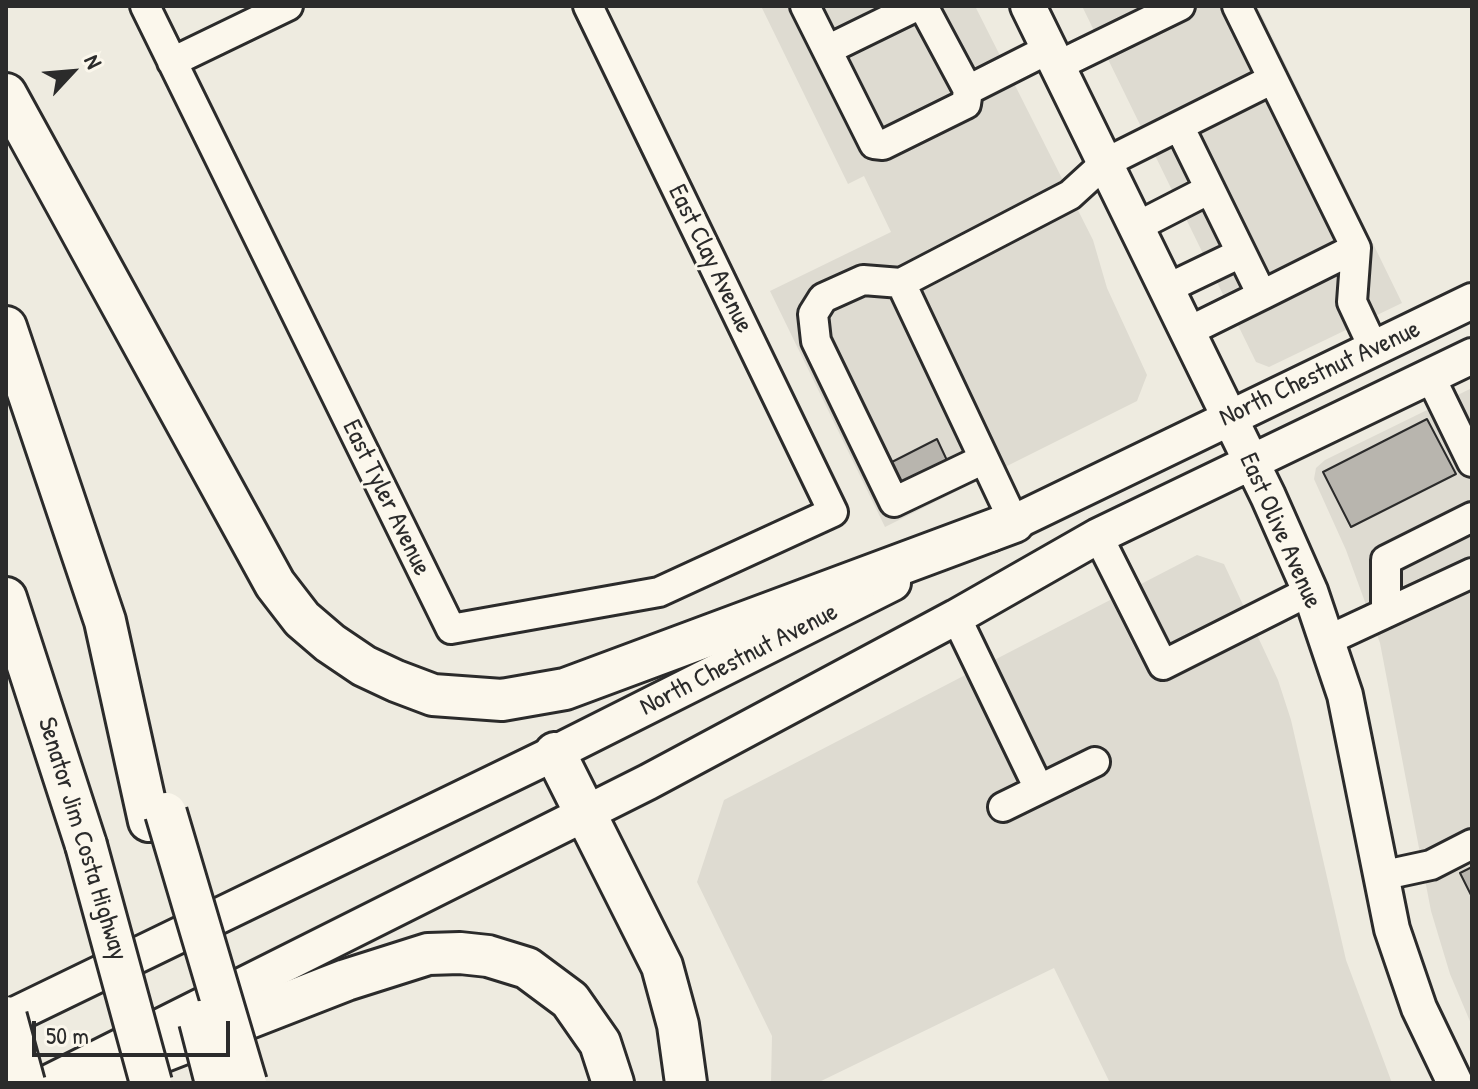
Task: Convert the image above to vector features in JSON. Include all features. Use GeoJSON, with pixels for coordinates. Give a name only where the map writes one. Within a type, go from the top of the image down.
{"type":"FeatureCollection","features":[{"type":"Feature","properties":{"kind":"highway"},"geometry":{"type":"LineString","coordinates":[[6,94],[275,584],[302,619],[330,643],[364,666],[396,681],[433,695],[502,700],[565,689],[1014,522]]}},
{"type":"Feature","properties":{"kind":"highway"},"geometry":{"type":"LineString","coordinates":[[6,327],[105,621],[158,817],[216,1083]]}},
{"type":"Feature","properties":{"kind":"highway","name":"Senator Jim Costa Highway"},"geometry":{"type":"LineString","coordinates":[[6,598],[86,845],[151,1083]]}},
{"type":"Feature","properties":{"kind":"highway"},"geometry":{"type":"LineString","coordinates":[[555,753],[662,966],[678,1025],[686,1083]]}},
{"type":"Feature","properties":{"kind":"highway"},"geometry":{"type":"LineString","coordinates":[[158,817],[246,1083]]}},
{"type":"Feature","properties":{"kind":"highway"},"geometry":{"type":"LineString","coordinates":[[82,1083],[346,980],[428,954],[460,953],[488,956],[527,968],[570,1000],[600,1043],[613,1083]]}},
{"type":"Feature","properties":{"kind":"highway"},"geometry":{"type":"LineString","coordinates":[[6,1018],[24,1083]]}},
{"type":"Feature","properties":{"kind":"main road","name":"East Olive Avenue"},"geometry":{"type":"LineString","coordinates":[[1028,6],[1251,463],[1310,591],[1328,640],[1357,748],[1380,876],[1404,968],[1455,1083]]}},
{"type":"Feature","properties":{"kind":"main road","name":"North Chestnut Avenue"},"geometry":{"type":"LineString","coordinates":[[6,1018],[555,753],[1014,522],[1472,301]]}},
{"type":"Feature","properties":{"kind":"main road","name":"North Chestnut Avenue"},"geometry":{"type":"LineString","coordinates":[[48,1083],[587,813],[956,617],[1098,536],[1472,356]]}},
{"type":"Feature","properties":{"kind":"street","name":"East Tyler Avenue"},"geometry":{"type":"LineString","coordinates":[[145,6],[451,629],[659,592],[833,512]]}},
{"type":"Feature","properties":{"kind":"street"},"geometry":{"type":"LineString","coordinates":[[172,62],[288,6]]}},
{"type":"Feature","properties":{"kind":"street","name":"East Clay Avenue"},"geometry":{"type":"LineString","coordinates":[[588,6],[833,512]]}},
{"type":"Feature","properties":{"kind":"street"},"geometry":{"type":"LineString","coordinates":[[805,6],[827,50],[874,144],[883,145],[966,104],[968,90],[920,6],[827,50]]}},
{"type":"Feature","properties":{"kind":"street"},"geometry":{"type":"LineString","coordinates":[[968,90],[1180,6]]}},
{"type":"Feature","properties":{"kind":"street"},"geometry":{"type":"LineString","coordinates":[[1237,6],[1356,248],[1352,302],[1374,349]]}},
{"type":"Feature","properties":{"kind":"street"},"geometry":{"type":"LineString","coordinates":[[984,459],[894,502],[816,341],[813,314],[823,298],[863,280],[901,283],[1070,195],[1105,163],[1273,79]]}},
{"type":"Feature","properties":{"kind":"street"},"geometry":{"type":"LineString","coordinates":[[1179,126],[1262,295]]}},
{"type":"Feature","properties":{"kind":"street"},"geometry":{"type":"LineString","coordinates":[[1136,227],[1210,189]]}},
{"type":"Feature","properties":{"kind":"street"},"geometry":{"type":"LineString","coordinates":[[1187,332],[1356,248]]}},
{"type":"Feature","properties":{"kind":"street"},"geometry":{"type":"LineString","coordinates":[[1166,289],[1241,253]]}},
{"type":"Feature","properties":{"kind":"street"},"geometry":{"type":"LineString","coordinates":[[901,283],[1014,522]]}},
{"type":"Feature","properties":{"kind":"street"},"geometry":{"type":"LineString","coordinates":[[1430,376],[1472,462]]}},
{"type":"Feature","properties":{"kind":"street"},"geometry":{"type":"LineString","coordinates":[[1386,613],[1386,560],[1472,517]]}},
{"type":"Feature","properties":{"kind":"street"},"geometry":{"type":"LineString","coordinates":[[1098,536],[1163,665],[1310,591]]}},
{"type":"Feature","properties":{"kind":"street"},"geometry":{"type":"LineString","coordinates":[[1328,640],[1472,573]]}},
{"type":"Feature","properties":{"kind":"street"},"geometry":{"type":"LineString","coordinates":[[956,617],[1039,789]]}},
{"type":"Feature","properties":{"kind":"street"},"geometry":{"type":"LineString","coordinates":[[1003,807],[1095,762]]}},
{"type":"Feature","properties":{"kind":"street"},"geometry":{"type":"LineString","coordinates":[[1380,876],[1431,865],[1461,849]]}},
{"type":"Feature","properties":{"kind":"shaded area"},"geometry":{"type":"Polygon","coordinates":[[[761,6],[975,6],[1093,240],[1107,288],[1147,375],[1137,401],[885,527],[770,291],[891,232],[864,176],[848,184],[761,6]]]}},
{"type":"Feature","properties":{"kind":"shaded area"},"geometry":{"type":"Polygon","coordinates":[[[1082,6],[1257,6],[1402,303],[1269,367],[1256,362],[1082,6]]]}},
{"type":"Feature","properties":{"kind":"shaded area"},"geometry":{"type":"Polygon","coordinates":[[[1472,388],[1472,1026],[1450,974],[1431,911],[1380,643],[1346,550],[1314,479],[1316,468],[1325,460],[1472,388]]]}},
{"type":"Feature","properties":{"kind":"shaded area"},"geometry":{"type":"Polygon","coordinates":[[[1197,555],[1224,564],[1278,680],[1291,720],[1346,960],[1392,1083],[1110,1083],[1054,968],[817,1083],[771,1083],[772,1036],[697,882],[724,800],[1197,555]]]}},
{"type":"Feature","properties":{"kind":"building"},"geometry":{"type":"Polygon","coordinates":[[[1427,419],[1456,474],[1351,527],[1323,472],[1427,419]]]}},
{"type":"Feature","properties":{"kind":"building"},"geometry":{"type":"Polygon","coordinates":[[[937,439],[951,469],[902,493],[888,464],[937,439]]]}},
{"type":"Feature","properties":{"kind":"building"},"geometry":{"type":"Polygon","coordinates":[[[1472,867],[1472,897],[1460,873],[1472,867]]]}}]}
